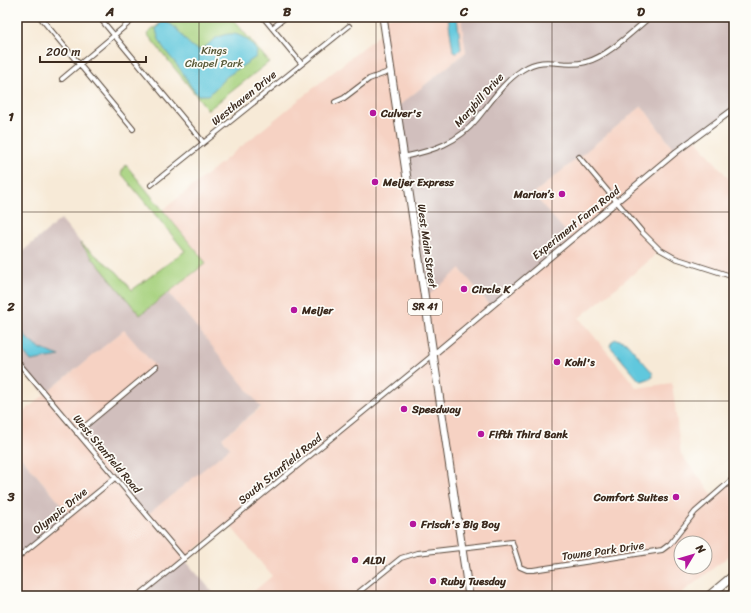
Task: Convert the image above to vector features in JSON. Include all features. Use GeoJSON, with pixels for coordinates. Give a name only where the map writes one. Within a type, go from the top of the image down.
{"type":"FeatureCollection","features":[{"type":"Feature","properties":{"kind":"highway"},"geometry":{"type":"LineString","coordinates":[[708,596],[734,575]]}},
{"type":"Feature","properties":{"kind":"highway"},"geometry":{"type":"LineString","coordinates":[[729,596],[734,592]]}},
{"type":"Feature","properties":{"kind":"main road","name":"West Main Street"},"geometry":{"type":"LineString","coordinates":[[383,17],[469,596]]}},
{"type":"Feature","properties":{"kind":"street"},"geometry":{"type":"LineString","coordinates":[[40,17],[133,129]]}},
{"type":"Feature","properties":{"kind":"street"},"geometry":{"type":"LineString","coordinates":[[99,17],[203,142]]}},
{"type":"Feature","properties":{"kind":"street"},"geometry":{"type":"LineString","coordinates":[[62,79],[136,17]]}},
{"type":"Feature","properties":{"kind":"street"},"geometry":{"type":"LineString","coordinates":[[263,17],[301,64]]}},
{"type":"Feature","properties":{"kind":"street"},"geometry":{"type":"LineString","coordinates":[[272,28],[286,17]]}},
{"type":"Feature","properties":{"kind":"street","name":"Marybill Drive"},"geometry":{"type":"LineString","coordinates":[[403,157],[427,152],[451,142],[476,121],[508,82],[530,65],[552,61],[577,64],[587,62],[608,51],[650,17]]}},
{"type":"Feature","properties":{"kind":"street","name":"Westhaven Drive"},"geometry":{"type":"LineString","coordinates":[[151,185],[350,26]]}},
{"type":"Feature","properties":{"kind":"street"},"geometry":{"type":"LineString","coordinates":[[335,102],[344,98],[369,79],[392,71]]}},
{"type":"Feature","properties":{"kind":"street","name":"Experiment Farm Road"},"geometry":{"type":"LineString","coordinates":[[433,355],[675,153],[734,109]]}},
{"type":"Feature","properties":{"kind":"street"},"geometry":{"type":"LineString","coordinates":[[579,157],[651,242],[668,255],[734,277]]}},
{"type":"Feature","properties":{"kind":"street","name":"South Stanfield Road"},"geometry":{"type":"LineString","coordinates":[[138,596],[433,355]]}},
{"type":"Feature","properties":{"kind":"street","name":"West Stanfield Road"},"geometry":{"type":"LineString","coordinates":[[17,361],[184,559]]}},
{"type":"Feature","properties":{"kind":"street"},"geometry":{"type":"LineString","coordinates":[[77,433],[156,366]]}},
{"type":"Feature","properties":{"kind":"street","name":"Olympic Drive"},"geometry":{"type":"LineString","coordinates":[[17,558],[115,478]]}},
{"type":"Feature","properties":{"kind":"street","name":"Towne Park Drive"},"geometry":{"type":"LineString","coordinates":[[463,548],[512,542],[517,562],[520,566],[527,570],[651,553],[666,547],[695,512],[734,478]]}},
{"type":"Feature","properties":{"kind":"street"},"geometry":{"type":"LineString","coordinates":[[354,596],[401,558],[417,553],[463,548]]}},
{"type":"Feature","properties":{"kind":"shaded area"},"geometry":{"type":"Polygon","coordinates":[[[383,17],[461,17],[466,52],[396,108],[460,269],[491,306],[571,239],[533,194],[642,106],[676,152],[695,138],[734,185],[734,277],[675,258],[659,249],[650,260],[579,318],[637,388],[672,383],[681,454],[713,495],[734,478],[734,552],[713,568],[713,535],[673,535],[673,575],[705,575],[678,596],[248,596],[272,576],[228,523],[138,596],[17,596],[17,558],[70,515],[17,452],[17,417],[124,330],[230,448],[222,438],[261,408],[169,293],[205,263],[163,210],[385,30],[383,17]]]}},
{"type":"Feature","properties":{"kind":"shaded area"},"geometry":{"type":"Polygon","coordinates":[[[461,17],[734,17],[734,109],[676,152],[642,106],[533,194],[572,239],[491,306],[460,269],[424,299],[396,108],[466,52],[461,17]]]}},
{"type":"Feature","properties":{"kind":"shaded area"},"geometry":{"type":"Polygon","coordinates":[[[61,219],[140,315],[169,293],[261,407],[222,438],[230,448],[147,515],[77,433],[155,366],[124,330],[45,394],[17,361],[17,256],[61,219]]]}},
{"type":"Feature","properties":{"kind":"shaded area"},"geometry":{"type":"Polygon","coordinates":[[[17,452],[70,515],[17,558],[17,452]]]}},
{"type":"Feature","properties":{"kind":"shaded area"},"geometry":{"type":"Polygon","coordinates":[[[184,559],[216,596],[138,596],[184,559]]]}},
{"type":"Feature","properties":{"kind":"green space","name":"Kings Chapel Park"},"geometry":{"type":"Polygon","coordinates":[[[168,17],[231,17],[269,62],[208,110],[147,34],[168,17]]]}},
{"type":"Feature","properties":{"kind":"green space"},"geometry":{"type":"Polygon","coordinates":[[[126,165],[206,263],[140,315],[80,243],[117,272],[132,290],[185,251],[121,173],[126,165]]]}},
{"type":"Feature","properties":{"kind":"water"},"geometry":{"type":"Polygon","coordinates":[[[448,17],[457,17],[461,49],[456,54],[453,51],[448,17]]]}},
{"type":"Feature","properties":{"kind":"water"},"geometry":{"type":"Polygon","coordinates":[[[162,21],[174,26],[194,48],[200,50],[220,36],[226,34],[238,35],[253,45],[257,51],[256,57],[226,77],[209,95],[198,95],[165,50],[157,35],[156,29],[162,21]]]}},
{"type":"Feature","properties":{"kind":"water"},"geometry":{"type":"Polygon","coordinates":[[[17,321],[29,340],[39,347],[60,356],[31,361],[17,344],[17,321]]]}},
{"type":"Feature","properties":{"kind":"water"},"geometry":{"type":"Polygon","coordinates":[[[616,339],[626,342],[652,372],[653,377],[642,381],[638,379],[610,346],[612,341],[616,339]]]}},
{"type":"Feature","properties":{"kind":"place","name":"Culver's"},"geometry":{"type":"Point","coordinates":[373,113]}},
{"type":"Feature","properties":{"kind":"place","name":"Meijer Express"},"geometry":{"type":"Point","coordinates":[375,182]}},
{"type":"Feature","properties":{"kind":"place","name":"Marion’s"},"geometry":{"type":"Point","coordinates":[562,194]}},
{"type":"Feature","properties":{"kind":"place","name":"Circle K"},"geometry":{"type":"Point","coordinates":[464,289]}},
{"type":"Feature","properties":{"kind":"place","name":"Meijer"},"geometry":{"type":"Point","coordinates":[294,310]}},
{"type":"Feature","properties":{"kind":"place","name":"Kohl's"},"geometry":{"type":"Point","coordinates":[557,362]}},
{"type":"Feature","properties":{"kind":"place","name":"Speedway"},"geometry":{"type":"Point","coordinates":[404,409]}},
{"type":"Feature","properties":{"kind":"place","name":"Fifth Third Bank"},"geometry":{"type":"Point","coordinates":[481,434]}},
{"type":"Feature","properties":{"kind":"place","name":"Comfort Suites"},"geometry":{"type":"Point","coordinates":[676,497]}},
{"type":"Feature","properties":{"kind":"place","name":"Frisch's Big Boy"},"geometry":{"type":"Point","coordinates":[413,524]}},
{"type":"Feature","properties":{"kind":"place","name":"ALDI"},"geometry":{"type":"Point","coordinates":[355,560]}},
{"type":"Feature","properties":{"kind":"place","name":"Ruby Tuesday"},"geometry":{"type":"Point","coordinates":[433,581]}}]}
